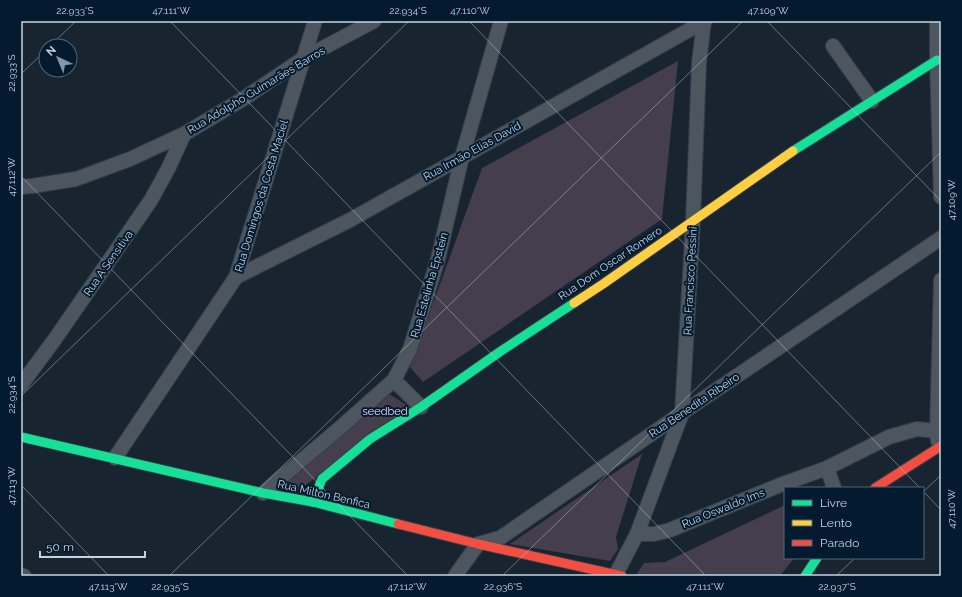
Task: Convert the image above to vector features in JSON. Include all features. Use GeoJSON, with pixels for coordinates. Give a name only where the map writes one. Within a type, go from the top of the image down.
{"type":"FeatureCollection","features":[{"type":"Feature","properties":{"kind":"street","name":"Rua Domingos da Costa Maciel"},"geometry":{"type":"LineString","coordinates":[[115,458],[236,277],[315,21]]}},
{"type":"Feature","properties":{"kind":"street","name":"Rua Adolpho Guimarães Barros"},"geometry":{"type":"LineString","coordinates":[[21,187],[76,178],[130,159],[184,134],[243,99],[304,58],[374,21]]}},
{"type":"Feature","properties":{"kind":"street","name":"Rua Estelinha Epstein"},"geometry":{"type":"LineString","coordinates":[[264,493],[394,380],[410,349],[436,267],[462,157],[501,21]]}},
{"type":"Feature","properties":{"kind":"street","name":"Rua Irmão Elias David"},"geometry":{"type":"LineString","coordinates":[[236,277],[350,220],[704,21]]}},
{"type":"Feature","properties":{"kind":"street","name":"Rua Francisco Pessini"},"geometry":{"type":"LineString","coordinates":[[637,534],[682,413],[693,221],[699,63],[704,21]]}},
{"type":"Feature","properties":{"kind":"street"},"geometry":{"type":"LineString","coordinates":[[937,21],[941,197]]}},
{"type":"Feature","properties":{"kind":"street"},"geometry":{"type":"LineString","coordinates":[[833,46],[872,101]]}},
{"type":"Feature","properties":{"kind":"street","name":"Rua Dom Oscar Romero"},"geometry":{"type":"LineString","coordinates":[[312,502],[322,479],[370,439],[421,407],[501,351],[603,284],[804,143],[937,60]]}},
{"type":"Feature","properties":{"kind":"street","name":"Rua A Sensitiva"},"geometry":{"type":"LineString","coordinates":[[21,385],[152,200],[184,134]]}},
{"type":"Feature","properties":{"kind":"street","name":"Rua Benedita Ribeiro"},"geometry":{"type":"LineString","coordinates":[[478,544],[500,538],[941,238]]}},
{"type":"Feature","properties":{"kind":"street"},"geometry":{"type":"LineString","coordinates":[[875,487],[940,442],[941,280]]}},
{"type":"Feature","properties":{"kind":"street"},"geometry":{"type":"LineString","coordinates":[[394,380],[421,407]]}},
{"type":"Feature","properties":{"kind":"street","name":"Rua Oswaldo Ims"},"geometry":{"type":"LineString","coordinates":[[637,534],[654,534],[670,530],[780,485],[827,468],[889,437],[917,429],[940,442]]}},
{"type":"Feature","properties":{"kind":"street","name":"Rua Milton Benfica"},"geometry":{"type":"LineString","coordinates":[[21,437],[264,493],[312,502],[478,544],[618,576]]}},
{"type":"Feature","properties":{"kind":"street"},"geometry":{"type":"LineString","coordinates":[[827,468],[834,487]]}},
{"type":"Feature","properties":{"kind":"street"},"geometry":{"type":"LineString","coordinates":[[618,576],[637,534]]}},
{"type":"Feature","properties":{"kind":"street"},"geometry":{"type":"LineString","coordinates":[[455,576],[478,544]]}},
{"type":"Feature","properties":{"kind":"street"},"geometry":{"type":"LineString","coordinates":[[805,576],[815,559]]}},
{"type":"Feature","properties":{"kind":"green space"},"geometry":{"type":"Polygon","coordinates":[[[678,61],[662,219],[423,382],[410,367],[482,168],[678,61]]]}},
{"type":"Feature","properties":{"kind":"green space","name":"seedbed"},"geometry":{"type":"Polygon","coordinates":[[[386,392],[411,408],[292,495],[278,484],[386,392]]]}},
{"type":"Feature","properties":{"kind":"green space"},"geometry":{"type":"Polygon","coordinates":[[[642,454],[616,537],[618,549],[610,561],[510,544],[642,454]]]}},
{"type":"Feature","properties":{"kind":"green space"},"geometry":{"type":"Polygon","coordinates":[[[784,505],[784,559],[793,559],[780,576],[636,575],[644,563],[665,562],[784,505]]]}},
{"type":"Feature","properties":{"kind":"traffic: fast"},"geometry":{"type":"LineString","coordinates":[[793,151],[937,60]]}},
{"type":"Feature","properties":{"kind":"traffic: fast"},"geometry":{"type":"LineString","coordinates":[[313,502],[322,479],[370,439],[421,407],[501,351],[574,303]]}},
{"type":"Feature","properties":{"kind":"traffic: fast"},"geometry":{"type":"LineString","coordinates":[[21,437],[263,493],[313,502],[398,524]]}},
{"type":"Feature","properties":{"kind":"traffic: fast"},"geometry":{"type":"LineString","coordinates":[[805,576],[816,559]]}},
{"type":"Feature","properties":{"kind":"traffic: slow"},"geometry":{"type":"LineString","coordinates":[[574,303],[793,151]]}},
{"type":"Feature","properties":{"kind":"traffic: jam"},"geometry":{"type":"LineString","coordinates":[[877,487],[941,446]]}},
{"type":"Feature","properties":{"kind":"traffic: jam"},"geometry":{"type":"LineString","coordinates":[[398,524],[478,544],[622,576]]}}]}
